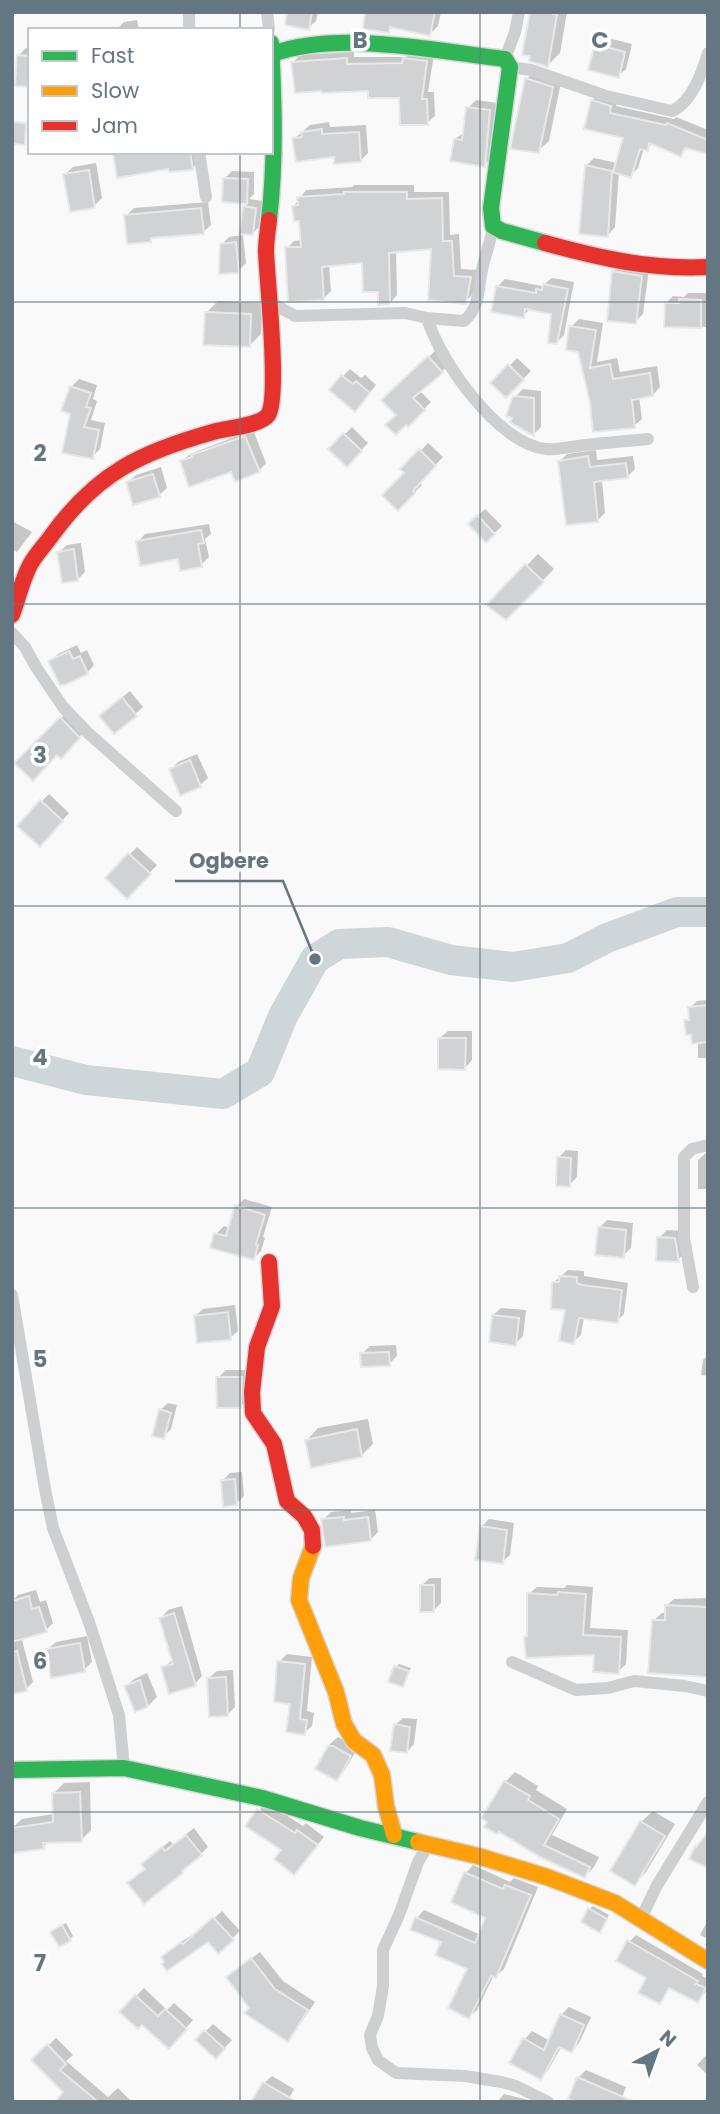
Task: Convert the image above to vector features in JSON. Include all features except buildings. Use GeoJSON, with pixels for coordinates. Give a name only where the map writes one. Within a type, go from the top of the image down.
{"type":"FeatureCollection","features":[{"type":"Feature","properties":{"kind":"street"},"geometry":{"type":"LineString","coordinates":[[270,302],[295,316],[405,313],[426,318],[464,321],[472,314],[479,295],[482,269],[494,226],[491,208],[508,63],[519,12]]}},
{"type":"Feature","properties":{"kind":"street"},"geometry":{"type":"LineString","coordinates":[[273,49],[353,44],[400,46],[508,63],[606,96],[672,111],[680,108],[688,98],[708,53]]}},
{"type":"Feature","properties":{"kind":"street"},"geometry":{"type":"LineString","coordinates":[[12,615],[30,565],[72,507],[120,468],[153,451],[215,431],[259,422],[267,417],[272,405],[266,248],[274,175],[273,75]]}},
{"type":"Feature","properties":{"kind":"street"},"geometry":{"type":"LineString","coordinates":[[199,154],[206,197]]}},
{"type":"Feature","properties":{"kind":"street"},"geometry":{"type":"LineString","coordinates":[[494,226],[502,232],[631,263],[683,270],[708,267]]}},
{"type":"Feature","properties":{"kind":"street"},"geometry":{"type":"LineString","coordinates":[[426,318],[434,340],[451,368],[497,424],[525,444],[547,449],[648,439]]}},
{"type":"Feature","properties":{"kind":"street"},"geometry":{"type":"LineString","coordinates":[[12,633],[26,647],[63,707],[87,732],[176,811]]}},
{"type":"Feature","properties":{"kind":"street"},"geometry":{"type":"LineString","coordinates":[[693,1287],[684,1238],[684,1157],[692,1149],[708,1145]]}},
{"type":"Feature","properties":{"kind":"street"},"geometry":{"type":"LineString","coordinates":[[270,1262],[272,1306],[257,1348],[252,1392],[253,1413],[274,1444],[287,1501],[304,1516],[312,1530],[313,1550],[302,1578],[299,1600],[336,1692],[344,1724],[354,1741],[373,1755],[382,1775],[386,1806],[394,1835]]}},
{"type":"Feature","properties":{"kind":"street"},"geometry":{"type":"LineString","coordinates":[[12,1295],[53,1528],[89,1622],[119,1715],[124,1768]]}},
{"type":"Feature","properties":{"kind":"street"},"geometry":{"type":"LineString","coordinates":[[512,1662],[576,1690],[608,1688],[634,1681],[708,1691]]}},
{"type":"Feature","properties":{"kind":"street"},"geometry":{"type":"LineString","coordinates":[[12,1770],[124,1768],[262,1798],[360,1828],[478,1856],[547,1877],[615,1903],[708,1961]]}},
{"type":"Feature","properties":{"kind":"street"},"geometry":{"type":"LineString","coordinates":[[641,1919],[656,1886],[708,1802]]}},
{"type":"Feature","properties":{"kind":"street"},"geometry":{"type":"LineString","coordinates":[[428,1844],[383,1950],[383,1986],[378,2016],[370,2035],[372,2048],[379,2060],[396,2073],[465,2076],[501,2082],[516,2086],[548,2102]]}},
{"type":"Feature","properties":{"kind":"waterway"},"geometry":{"type":"LineString","coordinates":[[12,1061],[86,1080],[223,1094],[260,1072],[283,1016],[315,959],[339,944],[388,942],[451,960],[513,967],[568,958],[607,938],[677,912],[708,912]]}},
{"type":"Feature","properties":{"kind":"traffic: fast"},"geometry":{"type":"LineString","coordinates":[[273,54],[299,47],[357,43],[388,44],[505,59],[510,67],[491,208],[493,226],[545,243]]}},
{"type":"Feature","properties":{"kind":"traffic: fast"},"geometry":{"type":"LineString","coordinates":[[269,220],[273,175],[273,88]]}},
{"type":"Feature","properties":{"kind":"traffic: fast"},"geometry":{"type":"LineString","coordinates":[[12,1770],[124,1768],[262,1798],[360,1828],[418,1842]]}},
{"type":"Feature","properties":{"kind":"traffic: slow"},"geometry":{"type":"LineString","coordinates":[[313,1546],[301,1578],[299,1600],[336,1692],[344,1724],[354,1741],[373,1755],[382,1775],[386,1806],[394,1835]]}},
{"type":"Feature","properties":{"kind":"traffic: slow"},"geometry":{"type":"LineString","coordinates":[[418,1842],[478,1856],[547,1877],[615,1903],[708,1961]]}},
{"type":"Feature","properties":{"kind":"traffic: jam"},"geometry":{"type":"LineString","coordinates":[[12,615],[35,557],[69,514],[104,480],[142,457],[164,448],[213,432],[251,424],[268,415],[273,386],[266,251],[269,220]]}},
{"type":"Feature","properties":{"kind":"traffic: jam"},"geometry":{"type":"LineString","coordinates":[[545,243],[626,262],[666,267],[708,267]]}},
{"type":"Feature","properties":{"kind":"traffic: jam"},"geometry":{"type":"LineString","coordinates":[[269,1262],[272,1306],[257,1347],[252,1392],[253,1413],[274,1444],[287,1501],[304,1516],[312,1530],[313,1546]]}},
{"type":"Feature","properties":{"kind":"place","name":"Ogbere"},"geometry":{"type":"Point","coordinates":[315,959]}}]}
